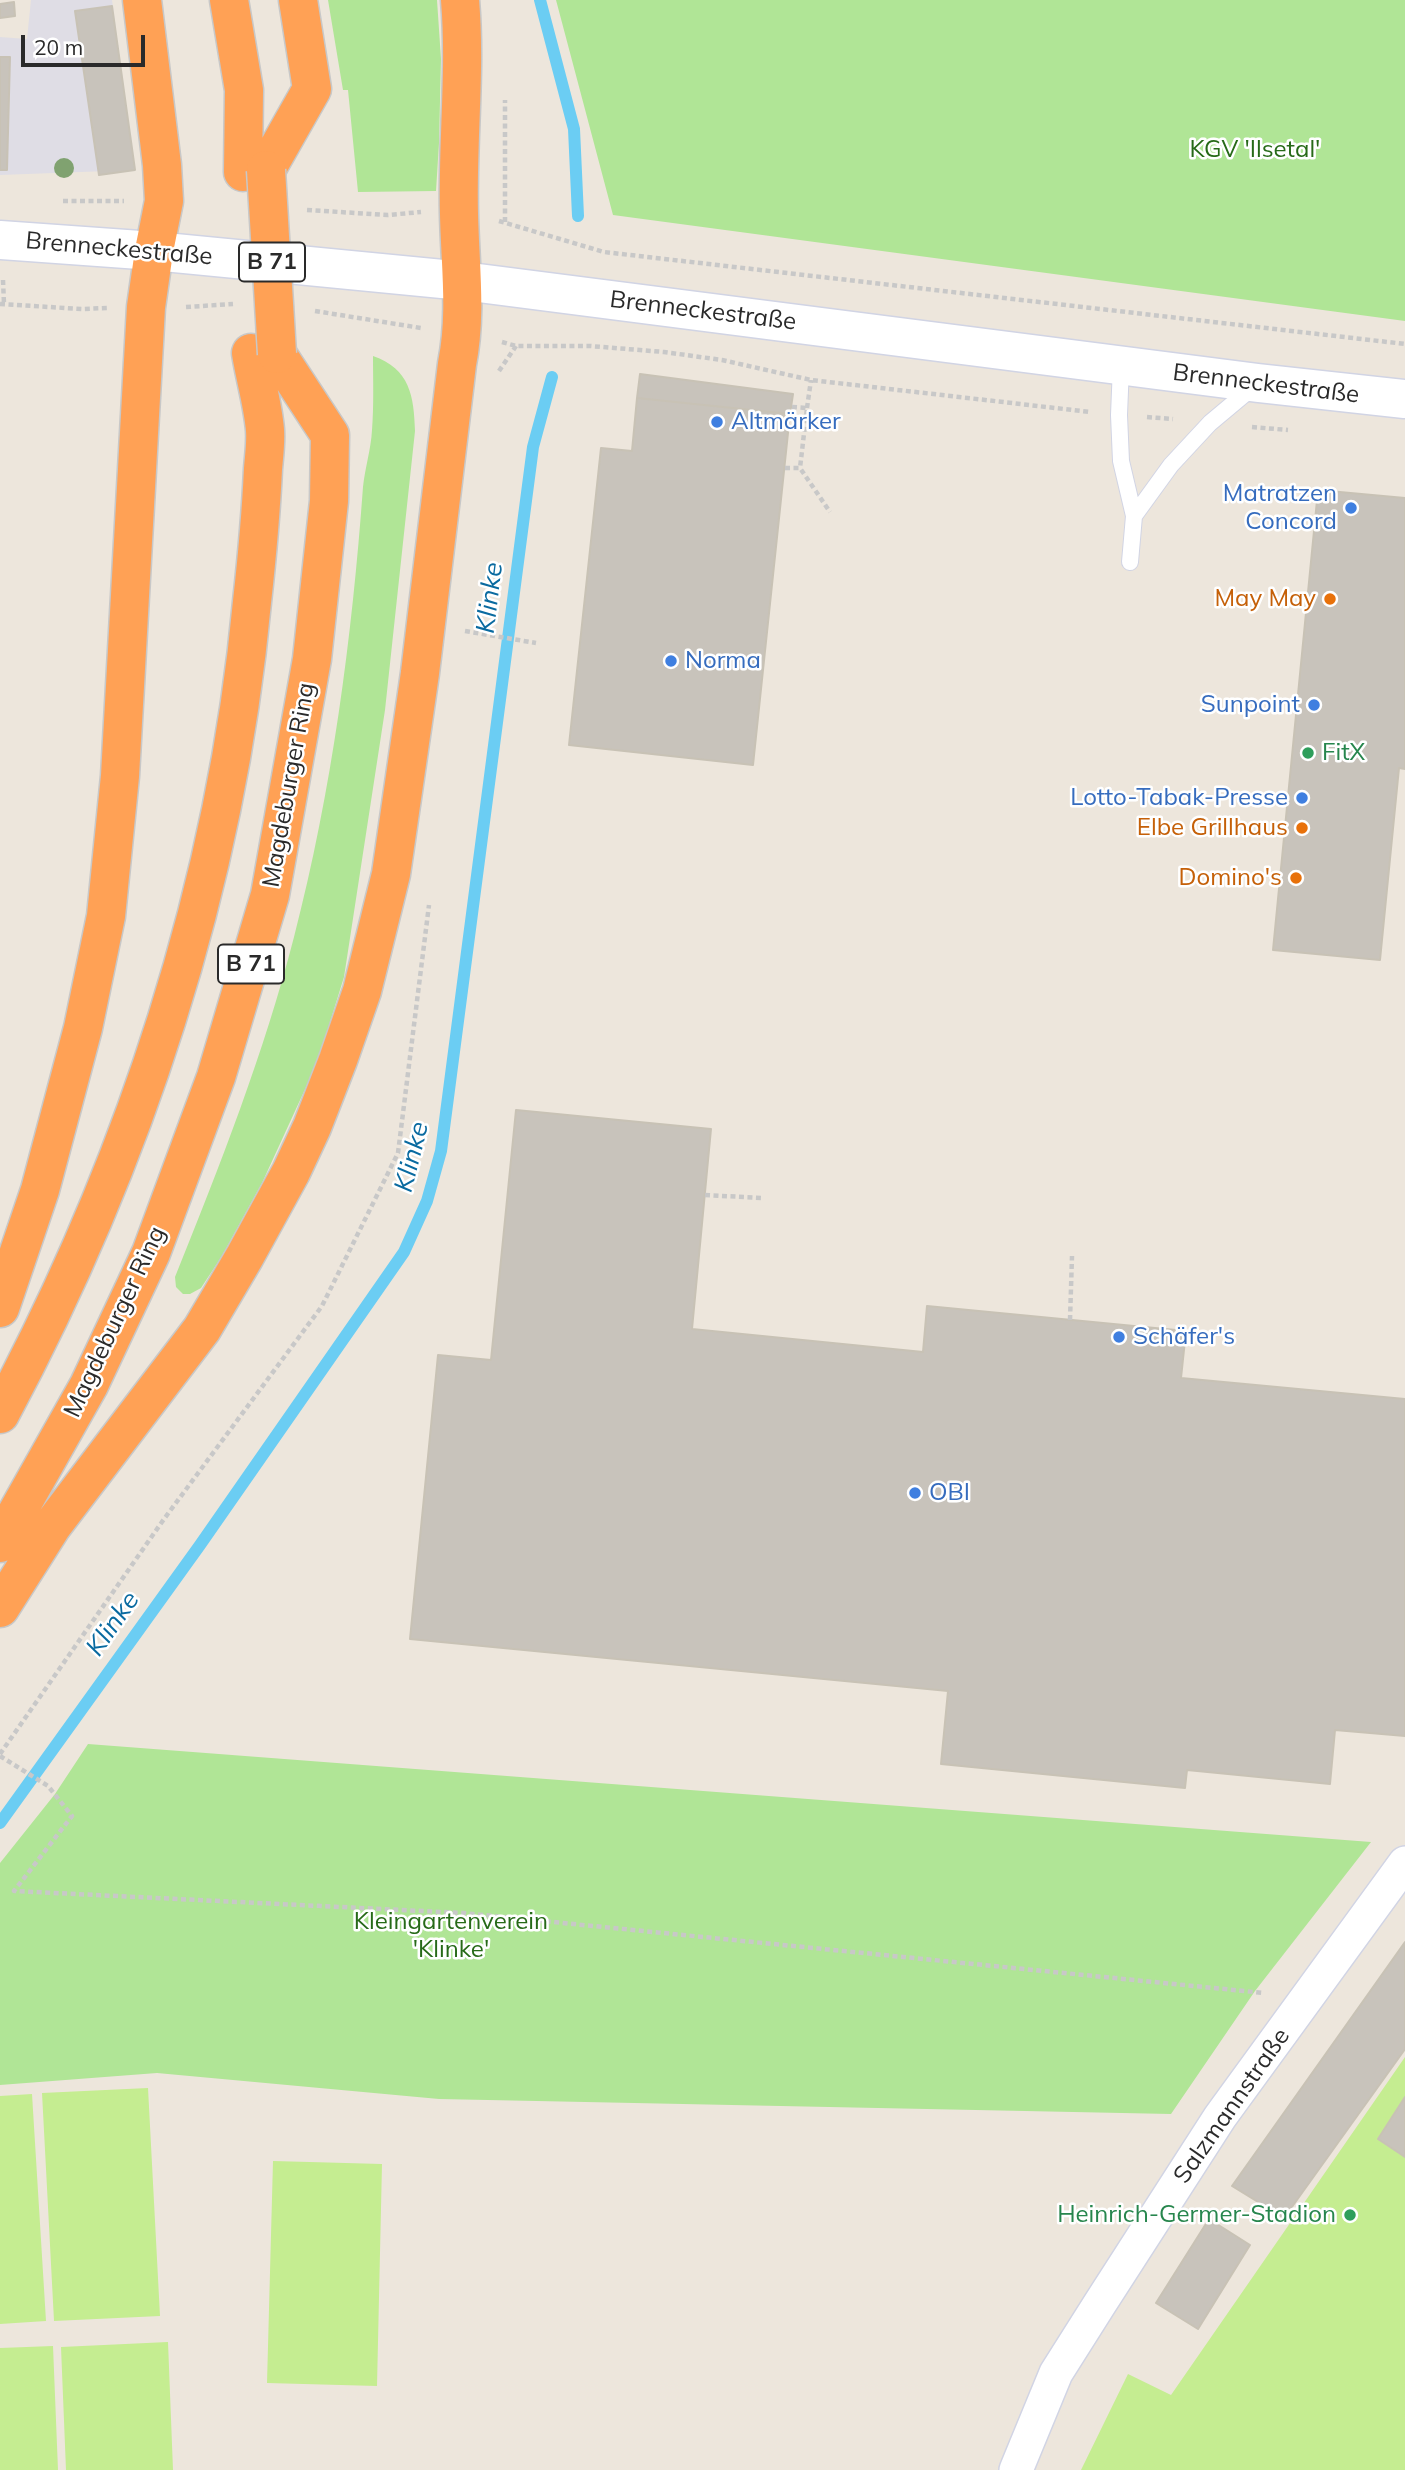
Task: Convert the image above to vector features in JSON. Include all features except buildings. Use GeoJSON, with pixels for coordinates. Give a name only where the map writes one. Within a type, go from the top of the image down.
{"type":"FeatureCollection","features":[{"type":"Feature","properties":{"kind":"highway"},"geometry":{"type":"LineString","coordinates":[[0,1308],[40,1190],[83,1028],[106,916],[120,776],[146,307],[164,201],[142,0]]}},
{"type":"Feature","properties":{"kind":"highway","name":"Magdeburger Ring"},"geometry":{"type":"LineString","coordinates":[[0,1414],[85,1238],[153,1060],[207,873],[240,704],[262,499],[264,354],[254,171],[229,0]]}},
{"type":"Feature","properties":{"kind":"highway"},"geometry":{"type":"LineString","coordinates":[[254,171],[312,89],[298,0]]}},
{"type":"Feature","properties":{"kind":"highway"},"geometry":{"type":"LineString","coordinates":[[0,1608],[52,1526],[202,1329],[251,1246],[312,1127],[362,991],[391,874],[420,673],[457,364],[463,334],[463,281],[458,214],[462,81],[460,0]]}},
{"type":"Feature","properties":{"kind":"highway","name":"Magdeburger Ring"},"geometry":{"type":"LineString","coordinates":[[0,1543],[89,1385],[151,1253],[216,1077],[270,895],[312,659],[329,500],[330,435],[264,354]]}},
{"type":"Feature","properties":{"kind":"main road","name":"Brenneckestraße"},"geometry":{"type":"LineString","coordinates":[[0,240],[154,251],[463,281],[1121,366],[1405,399]]}},
{"type":"Feature","properties":{"kind":"street","name":"Salzmannstraße"},"geometry":{"type":"LineString","coordinates":[[1016,2470],[1055,2373],[1220,2117],[1405,1863]]}},
{"type":"Feature","properties":{"kind":"lane"},"geometry":{"type":"LineString","coordinates":[[1121,366],[1121,460],[1134,516],[1130,562]]}},
{"type":"Feature","properties":{"kind":"lane"},"geometry":{"type":"LineString","coordinates":[[1134,516],[1171,465],[1202,431],[1258,383]]}},
{"type":"Feature","properties":{"kind":"path"},"geometry":{"type":"LineString","coordinates":[[307,210],[388,215],[423,212]]}},
{"type":"Feature","properties":{"kind":"path","name":"Brenneckestraße"},"geometry":{"type":"LineString","coordinates":[[492,220],[604,252],[1405,344]]}},
{"type":"Feature","properties":{"kind":"path"},"geometry":{"type":"LineString","coordinates":[[0,303],[82,309]]}},
{"type":"Feature","properties":{"kind":"path","name":"Brenneckestraße"},"geometry":{"type":"LineString","coordinates":[[501,342],[516,346],[590,346],[676,353],[722,359],[811,380],[1077,411]]}},
{"type":"Feature","properties":{"kind":"path"},"geometry":{"type":"LineString","coordinates":[[811,380],[800,468],[830,512]]}},
{"type":"Feature","properties":{"kind":"path"},"geometry":{"type":"LineString","coordinates":[[792,407],[807,408]]}},
{"type":"Feature","properties":{"kind":"path","name":"Brenneckestraße"},"geometry":{"type":"LineString","coordinates":[[1155,417],[1182,420]]}},
{"type":"Feature","properties":{"kind":"path"},"geometry":{"type":"LineString","coordinates":[[785,468],[800,468]]}},
{"type":"Feature","properties":{"kind":"path"},"geometry":{"type":"LineString","coordinates":[[465,631],[536,642]]}},
{"type":"Feature","properties":{"kind":"path"},"geometry":{"type":"LineString","coordinates":[[705,1195],[763,1198]]}},
{"type":"Feature","properties":{"kind":"path"},"geometry":{"type":"LineString","coordinates":[[1070,1320],[1072,1256]]}},
{"type":"Feature","properties":{"kind":"path"},"geometry":{"type":"LineString","coordinates":[[0,1756],[48,1786],[72,1816],[14,1891],[463,1913],[1255,1991]]}},
{"type":"Feature","properties":{"kind":"shaded area"},"geometry":{"type":"Polygon","coordinates":[[[31,0],[112,0],[135,170],[0,175],[0,37],[27,39],[31,0]]]}},
{"type":"Feature","properties":{"kind":"green space"},"geometry":{"type":"Polygon","coordinates":[[[328,0],[437,0],[441,59],[436,191],[358,192],[348,90],[343,90],[328,0]]]}},
{"type":"Feature","properties":{"kind":"green space","name":"KGV 'Ilsetal'"},"geometry":{"type":"Polygon","coordinates":[[[556,0],[1405,0],[1405,321],[613,215],[556,0]]]}},
{"type":"Feature","properties":{"kind":"green space"},"geometry":{"type":"Polygon","coordinates":[[[373,356],[395,368],[408,385],[415,431],[385,710],[344,977],[318,1061],[262,1183],[201,1288],[190,1294],[183,1294],[176,1287],[175,1277],[225,1151],[269,1023],[294,937],[319,826],[339,714],[353,600],[363,487],[372,430],[373,356]]]}},
{"type":"Feature","properties":{"kind":"green space","name":"Kleingartenverein 'Klinke'"},"geometry":{"type":"Polygon","coordinates":[[[88,1744],[1371,1842],[1255,1991],[1171,2114],[439,2099],[157,2073],[0,2085],[0,1863],[55,1794],[88,1744]]]}},
{"type":"Feature","properties":{"kind":"green space","name":"Heinrich-Germer-Stadion"},"geometry":{"type":"Polygon","coordinates":[[[1405,2057],[1405,2470],[1081,2470],[1128,2374],[1171,2395],[1405,2057]]]}},
{"type":"Feature","properties":{"kind":"green space"},"geometry":{"type":"Polygon","coordinates":[[[148,2088],[160,2316],[54,2321],[42,2093],[148,2088]]]}},
{"type":"Feature","properties":{"kind":"green space"},"geometry":{"type":"Polygon","coordinates":[[[32,2094],[46,2321],[0,2324],[0,2096],[32,2094]]]}},
{"type":"Feature","properties":{"kind":"green space"},"geometry":{"type":"Polygon","coordinates":[[[273,2161],[382,2164],[377,2386],[267,2383],[273,2161]]]}},
{"type":"Feature","properties":{"kind":"green space"},"geometry":{"type":"Polygon","coordinates":[[[168,2342],[173,2470],[66,2470],[61,2347],[168,2342]]]}},
{"type":"Feature","properties":{"kind":"green space"},"geometry":{"type":"Polygon","coordinates":[[[53,2346],[58,2470],[0,2470],[0,2348],[53,2346]]]}},
{"type":"Feature","properties":{"kind":"waterway","name":"Klinke"},"geometry":{"type":"LineString","coordinates":[[540,0],[574,129],[578,216]]}},
{"type":"Feature","properties":{"kind":"waterway","name":"Klinke"},"geometry":{"type":"LineString","coordinates":[[0,1823],[200,1545],[404,1252],[427,1201],[441,1151],[533,447],[552,377]]}},
{"type":"Feature","properties":{"kind":"place","name":"Altmärker"},"geometry":{"type":"Point","coordinates":[717,422]}},
{"type":"Feature","properties":{"kind":"place","name":"Matratzen Concord"},"geometry":{"type":"Point","coordinates":[1351,508]}},
{"type":"Feature","properties":{"kind":"place","name":"May May"},"geometry":{"type":"Point","coordinates":[1330,599]}},
{"type":"Feature","properties":{"kind":"place","name":"Norma"},"geometry":{"type":"Point","coordinates":[671,661]}},
{"type":"Feature","properties":{"kind":"place","name":"Sunpoint"},"geometry":{"type":"Point","coordinates":[1314,705]}},
{"type":"Feature","properties":{"kind":"place","name":"FitX"},"geometry":{"type":"Point","coordinates":[1308,753]}},
{"type":"Feature","properties":{"kind":"place","name":"Lotto-Tabak-Presse"},"geometry":{"type":"Point","coordinates":[1302,798]}},
{"type":"Feature","properties":{"kind":"place","name":"Elbe Grillhaus"},"geometry":{"type":"Point","coordinates":[1302,828]}},
{"type":"Feature","properties":{"kind":"place","name":"Domino's"},"geometry":{"type":"Point","coordinates":[1296,878]}},
{"type":"Feature","properties":{"kind":"place","name":"Schäfer's"},"geometry":{"type":"Point","coordinates":[1119,1337]}},
{"type":"Feature","properties":{"kind":"place","name":"OBI"},"geometry":{"type":"Point","coordinates":[915,1493]}},
{"type":"Feature","properties":{"kind":"place","name":"Heinrich-Germer-Stadion"},"geometry":{"type":"Point","coordinates":[1350,2215]}}]}
